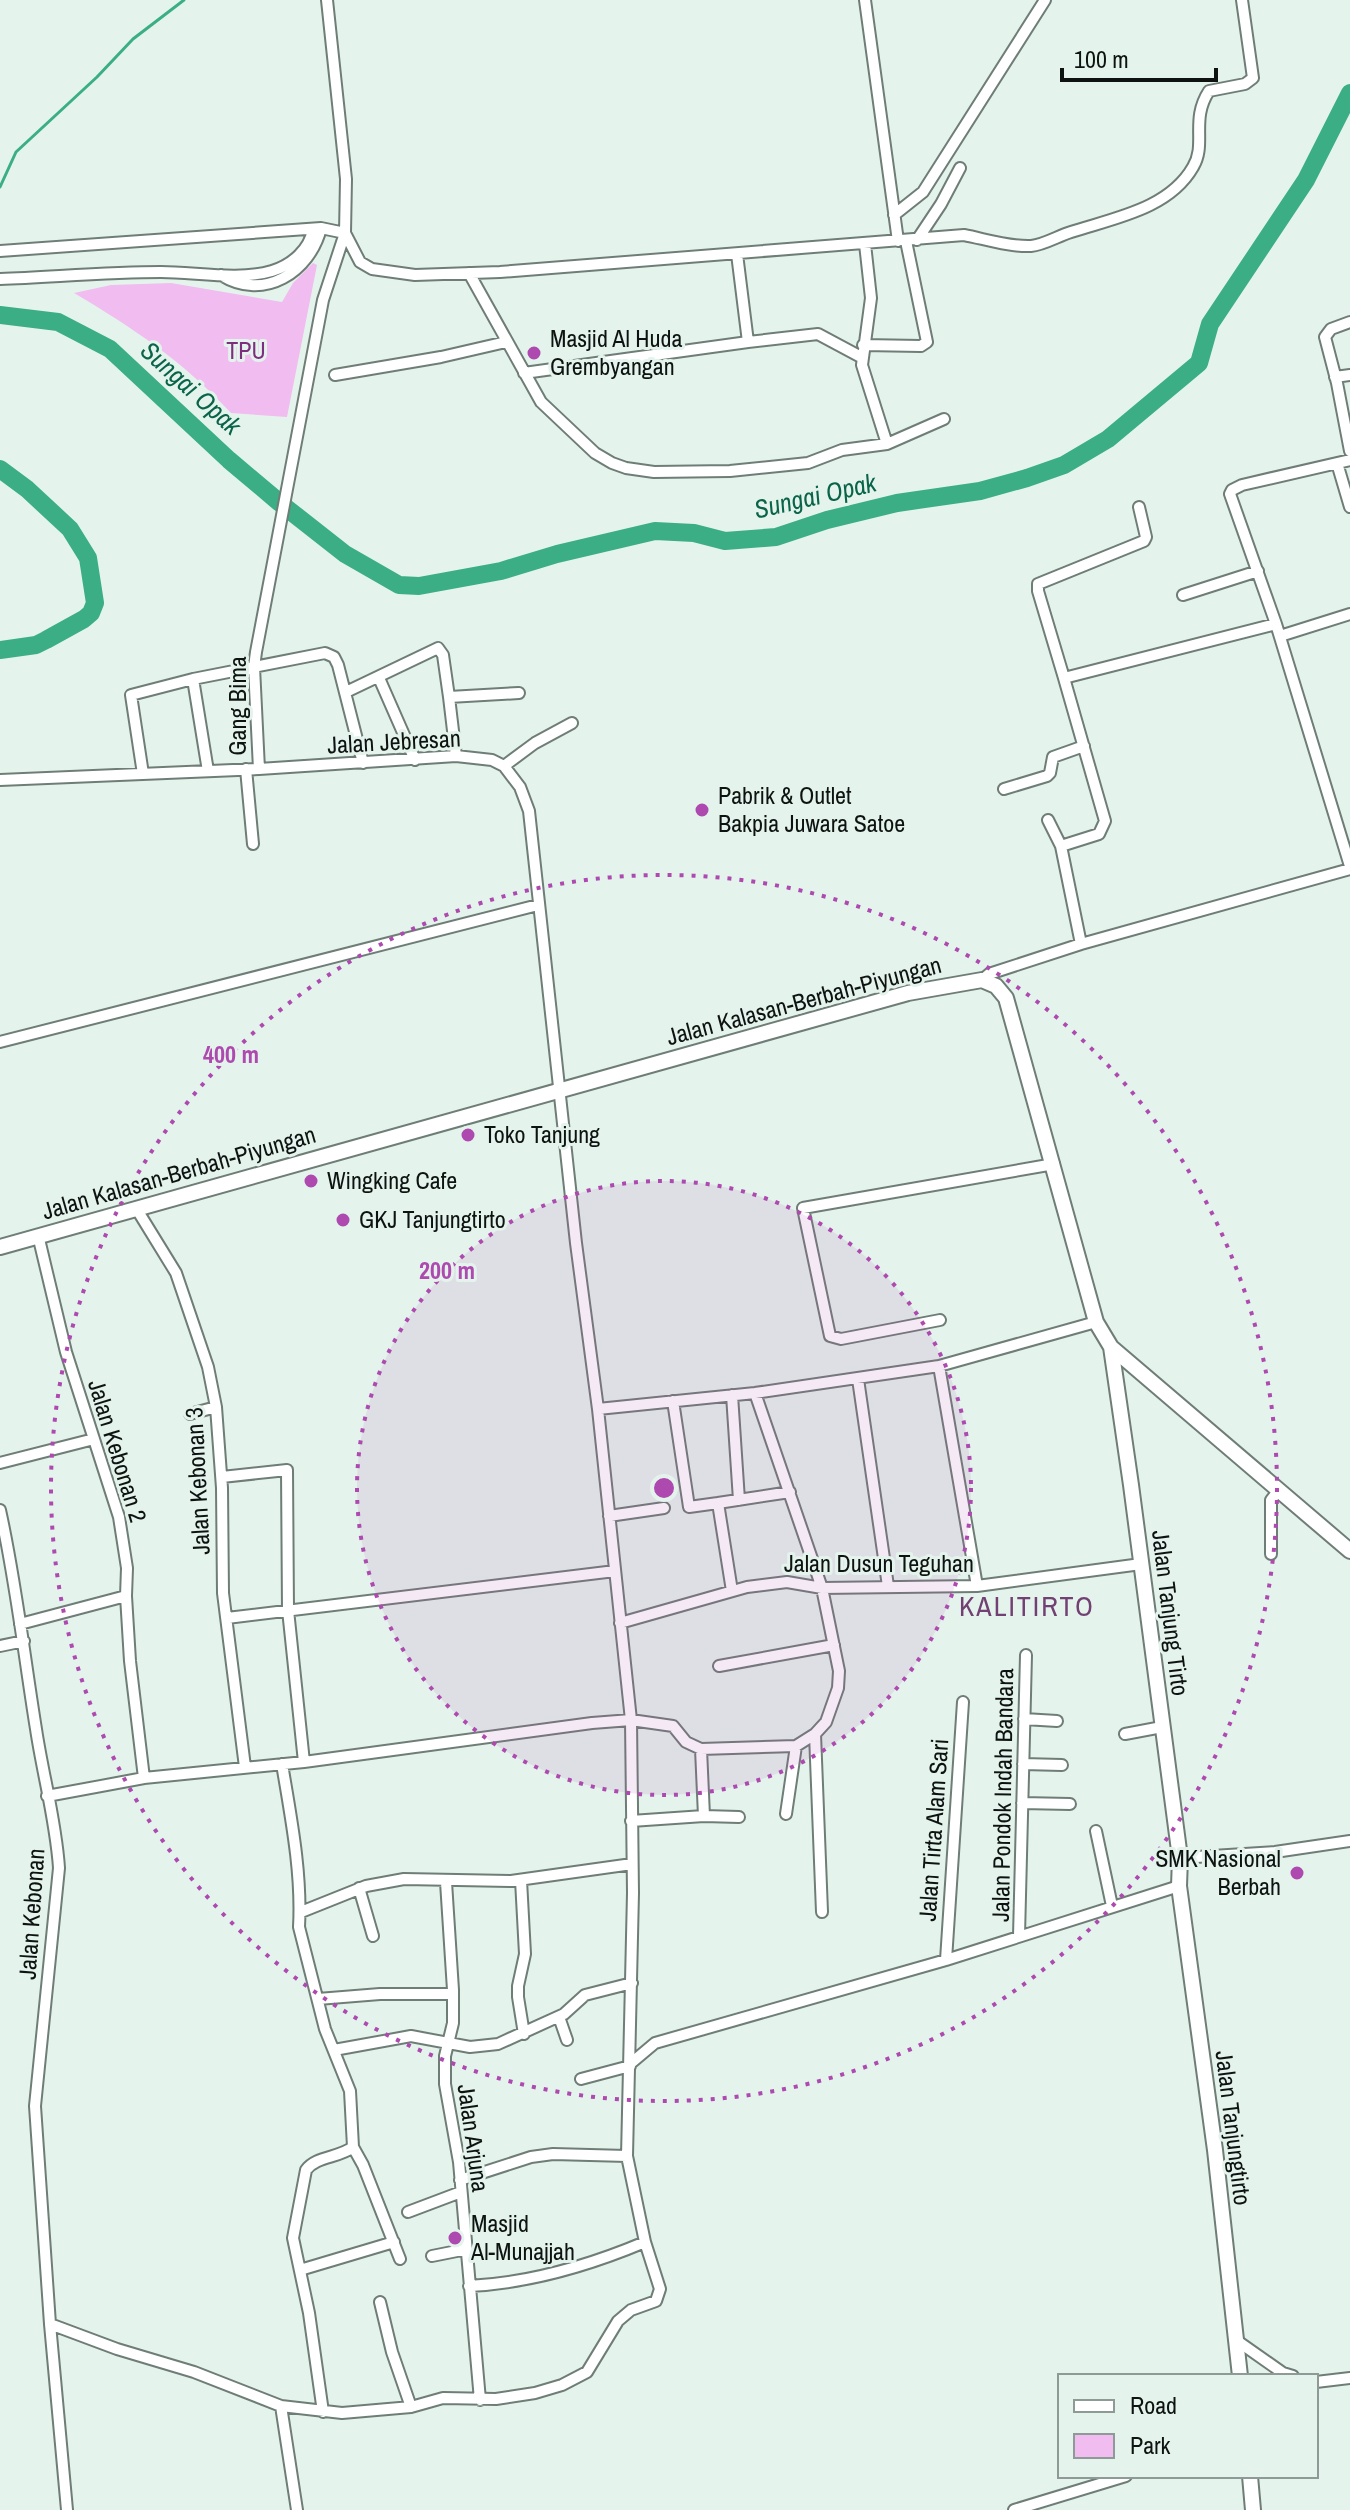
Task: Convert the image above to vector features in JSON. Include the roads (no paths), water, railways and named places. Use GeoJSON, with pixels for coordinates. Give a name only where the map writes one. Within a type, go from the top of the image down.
{"type":"FeatureCollection","features":[{"type":"Feature","properties":{"kind":"street","name":"Gang Bima"},"geometry":{"type":"LineString","coordinates":[[259,769],[254,667],[323,300],[345,233],[346,179],[327,0]]}},
{"type":"Feature","properties":{"kind":"street"},"geometry":{"type":"LineString","coordinates":[[863,345],[921,346],[927,342],[907,241],[894,215],[865,0]]}},
{"type":"Feature","properties":{"kind":"street"},"geometry":{"type":"LineString","coordinates":[[894,215],[923,192],[1045,0]]}},
{"type":"Feature","properties":{"kind":"street"},"geometry":{"type":"LineString","coordinates":[[0,251],[317,228],[345,233],[360,262],[372,269],[415,275],[737,254],[964,235],[1024,246],[1036,245],[1135,213],[1172,192],[1193,169],[1200,155],[1197,123],[1206,95],[1213,90],[1245,84],[1253,78],[1242,0]]}},
{"type":"Feature","properties":{"kind":"street"},"geometry":{"type":"LineString","coordinates":[[907,241],[941,204],[960,168]]}},
{"type":"Feature","properties":{"kind":"street"},"geometry":{"type":"LineString","coordinates":[[0,279],[159,272],[220,274],[250,285],[269,284],[284,278],[310,256],[317,246],[317,228]]}},
{"type":"Feature","properties":{"kind":"street"},"geometry":{"type":"LineString","coordinates":[[865,244],[871,298],[861,357],[864,377],[886,441]]}},
{"type":"Feature","properties":{"kind":"street"},"geometry":{"type":"LineString","coordinates":[[737,254],[748,342]]}},
{"type":"Feature","properties":{"kind":"street"},"geometry":{"type":"LineString","coordinates":[[469,273],[541,402],[580,440],[612,463],[626,468],[654,472],[746,469],[819,461],[842,450],[886,441],[944,419]]}},
{"type":"Feature","properties":{"kind":"street"},"geometry":{"type":"LineString","coordinates":[[1350,322],[1331,329],[1325,337],[1350,451]]}},
{"type":"Feature","properties":{"kind":"street"},"geometry":{"type":"LineString","coordinates":[[524,373],[818,334],[861,357]]}},
{"type":"Feature","properties":{"kind":"street"},"geometry":{"type":"LineString","coordinates":[[335,375],[441,357],[506,342]]}},
{"type":"Feature","properties":{"kind":"street"},"geometry":{"type":"LineString","coordinates":[[1335,377],[1350,375]]}},
{"type":"Feature","properties":{"kind":"street"},"geometry":{"type":"LineString","coordinates":[[1350,460],[1242,485],[1232,490],[1231,501],[1280,636],[1350,868],[1081,944],[989,974],[982,980],[996,986],[1006,998],[1096,1322],[1111,1347],[1350,1551]]}},
{"type":"Feature","properties":{"kind":"street"},"geometry":{"type":"LineString","coordinates":[[1337,463],[1350,507]]}},
{"type":"Feature","properties":{"kind":"street"},"geometry":{"type":"LineString","coordinates":[[1061,846],[1099,834],[1104,824],[1038,584],[1144,541],[1146,537],[1139,507]]}},
{"type":"Feature","properties":{"kind":"street"},"geometry":{"type":"LineString","coordinates":[[1183,595],[1258,571]]}},
{"type":"Feature","properties":{"kind":"street"},"geometry":{"type":"LineString","coordinates":[[1280,636],[1350,614]]}},
{"type":"Feature","properties":{"kind":"street"},"geometry":{"type":"LineString","coordinates":[[1064,678],[1276,624]]}},
{"type":"Feature","properties":{"kind":"street"},"geometry":{"type":"LineString","coordinates":[[346,692],[439,648],[443,655],[456,756]]}},
{"type":"Feature","properties":{"kind":"street"},"geometry":{"type":"LineString","coordinates":[[143,774],[131,695],[193,679],[331,654],[338,665],[346,692],[363,763]]}},
{"type":"Feature","properties":{"kind":"street"},"geometry":{"type":"LineString","coordinates":[[379,678],[415,760]]}},
{"type":"Feature","properties":{"kind":"street"},"geometry":{"type":"LineString","coordinates":[[193,679],[208,771]]}},
{"type":"Feature","properties":{"kind":"street"},"geometry":{"type":"LineString","coordinates":[[449,697],[519,693]]}},
{"type":"Feature","properties":{"kind":"street"},"geometry":{"type":"LineString","coordinates":[[50,2324],[117,2349],[194,2372],[281,2406],[342,2413],[411,2407],[443,2398],[480,2400],[535,2393],[562,2385],[587,2372],[618,2321],[631,2310],[658,2299],[660,2289],[645,2242],[627,2156],[632,1983],[631,1720],[529,811],[520,787],[504,766],[520,753],[572,723]]}},
{"type":"Feature","properties":{"kind":"street"},"geometry":{"type":"LineString","coordinates":[[1004,789],[1047,776],[1053,757],[1084,746]]}},
{"type":"Feature","properties":{"kind":"street","name":"Jalan Jebresan"},"geometry":{"type":"LineString","coordinates":[[0,780],[259,769],[456,756],[492,760],[504,766]]}},
{"type":"Feature","properties":{"kind":"street"},"geometry":{"type":"LineString","coordinates":[[246,769],[253,844]]}},
{"type":"Feature","properties":{"kind":"street"},"geometry":{"type":"LineString","coordinates":[[1048,820],[1061,846],[1081,944]]}},
{"type":"Feature","properties":{"kind":"street"},"geometry":{"type":"LineString","coordinates":[[0,1042],[538,905]]}},
{"type":"Feature","properties":{"kind":"street","name":"Jalan Kalasan-Berbah-Piyungan"},"geometry":{"type":"LineString","coordinates":[[0,1247],[908,993],[982,980]]}},
{"type":"Feature","properties":{"kind":"street"},"geometry":{"type":"LineString","coordinates":[[940,1320],[841,1339],[830,1336],[803,1208],[1054,1164]]}},
{"type":"Feature","properties":{"kind":"street","name":"Jalan Kebonan 3"},"geometry":{"type":"LineString","coordinates":[[136,1208],[176,1273],[208,1367],[216,1407],[222,1477],[222,1573],[245,1767]]}},
{"type":"Feature","properties":{"kind":"street","name":"Jalan Kebonan 2"},"geometry":{"type":"LineString","coordinates":[[38,1235],[66,1352],[119,1517],[127,1568],[126,1596],[144,1778]]}},
{"type":"Feature","properties":{"kind":"street"},"geometry":{"type":"LineString","coordinates":[[598,1409],[755,1393],[939,1366],[1096,1322]]}},
{"type":"Feature","properties":{"kind":"street","name":"Jalan Tanjung Tirto"},"geometry":{"type":"LineString","coordinates":[[1111,1347],[1180,1858],[1179,1886]]}},
{"type":"Feature","properties":{"kind":"street"},"geometry":{"type":"LineString","coordinates":[[939,1366],[977,1586]]}},
{"type":"Feature","properties":{"kind":"street"},"geometry":{"type":"LineString","coordinates":[[1116,1375],[1134,1366]]}},
{"type":"Feature","properties":{"kind":"street"},"geometry":{"type":"LineString","coordinates":[[858,1379],[888,1586]]}},
{"type":"Feature","properties":{"kind":"street"},"geometry":{"type":"LineString","coordinates":[[47,1796],[144,1778],[304,1762],[631,1720],[673,1726],[690,1745],[701,1749],[796,1746],[815,1734],[826,1722],[838,1688],[839,1671],[822,1588],[755,1393]]}},
{"type":"Feature","properties":{"kind":"street"},"geometry":{"type":"LineString","coordinates":[[732,1395],[739,1500]]}},
{"type":"Feature","properties":{"kind":"street"},"geometry":{"type":"LineString","coordinates":[[673,1401],[689,1507],[790,1492]]}},
{"type":"Feature","properties":{"kind":"street"},"geometry":{"type":"LineString","coordinates":[[190,1414],[216,1407]]}},
{"type":"Feature","properties":{"kind":"street"},"geometry":{"type":"LineString","coordinates":[[0,1463],[94,1439]]}},
{"type":"Feature","properties":{"kind":"street"},"geometry":{"type":"LineString","coordinates":[[222,1477],[287,1470],[288,1610],[304,1762]]}},
{"type":"Feature","properties":{"kind":"street"},"geometry":{"type":"LineString","coordinates":[[1271,1554],[1271,1500],[1279,1490]]}},
{"type":"Feature","properties":{"kind":"street"},"geometry":{"type":"LineString","coordinates":[[718,1503],[732,1591]]}},
{"type":"Feature","properties":{"kind":"street"},"geometry":{"type":"LineString","coordinates":[[609,1516],[664,1508]]}},
{"type":"Feature","properties":{"kind":"street","name":"Jalan Kebonan"},"geometry":{"type":"LineString","coordinates":[[0,1510],[24,1641],[47,1796],[57,1839],[59,1868],[35,2106],[67,2510]]}},
{"type":"Feature","properties":{"kind":"street","name":"Jalan Dusun Teguhan"},"geometry":{"type":"LineString","coordinates":[[620,1623],[732,1591],[787,1582],[822,1588],[977,1586],[1141,1564]]}},
{"type":"Feature","properties":{"kind":"street"},"geometry":{"type":"LineString","coordinates":[[227,1618],[615,1571]]}},
{"type":"Feature","properties":{"kind":"street"},"geometry":{"type":"LineString","coordinates":[[20,1624],[126,1596]]}},
{"type":"Feature","properties":{"kind":"street"},"geometry":{"type":"LineString","coordinates":[[0,1646],[24,1641]]}},
{"type":"Feature","properties":{"kind":"street"},"geometry":{"type":"LineString","coordinates":[[719,1666],[834,1645]]}},
{"type":"Feature","properties":{"kind":"street","name":"Jalan Pondok Indah Bandara"},"geometry":{"type":"LineString","coordinates":[[1019,1936],[1026,1655]]}},
{"type":"Feature","properties":{"kind":"street","name":"Jalan Tirta Alam Sari"},"geometry":{"type":"LineString","coordinates":[[946,1960],[963,1702]]}},
{"type":"Feature","properties":{"kind":"street"},"geometry":{"type":"LineString","coordinates":[[1024,1719],[1057,1721]]}},
{"type":"Feature","properties":{"kind":"street"},"geometry":{"type":"LineString","coordinates":[[1125,1734],[1162,1727]]}},
{"type":"Feature","properties":{"kind":"street"},"geometry":{"type":"LineString","coordinates":[[815,1734],[822,1912]]}},
{"type":"Feature","properties":{"kind":"street"},"geometry":{"type":"LineString","coordinates":[[786,1814],[796,1746]]}},
{"type":"Feature","properties":{"kind":"street"},"geometry":{"type":"LineString","coordinates":[[701,1749],[704,1816]]}},
{"type":"Feature","properties":{"kind":"street"},"geometry":{"type":"LineString","coordinates":[[282,1764],[295,1849],[301,1912],[299,1927],[325,2029],[350,2091],[353,2147],[400,2259]]}},
{"type":"Feature","properties":{"kind":"street"},"geometry":{"type":"LineString","coordinates":[[1023,1764],[1062,1765]]}},
{"type":"Feature","properties":{"kind":"street"},"geometry":{"type":"LineString","coordinates":[[1022,1803],[1070,1804]]}},
{"type":"Feature","properties":{"kind":"street"},"geometry":{"type":"LineString","coordinates":[[631,1821],[739,1817]]}},
{"type":"Feature","properties":{"kind":"street"},"geometry":{"type":"LineString","coordinates":[[1096,1831],[1112,1906]]}},
{"type":"Feature","properties":{"kind":"street"},"geometry":{"type":"LineString","coordinates":[[1180,1858],[1275,1852],[1350,1841]]}},
{"type":"Feature","properties":{"kind":"street"},"geometry":{"type":"LineString","coordinates":[[301,1912],[359,1888],[404,1879],[446,1882],[521,1880],[632,1864]]}},
{"type":"Feature","properties":{"kind":"street"},"geometry":{"type":"LineString","coordinates":[[521,1880],[525,1954],[518,1997],[524,2034]]}},
{"type":"Feature","properties":{"kind":"street","name":"Jalan Arjuna"},"geometry":{"type":"LineString","coordinates":[[446,1882],[453,2023],[444,2068],[445,2084],[461,2186],[480,2400]]}},
{"type":"Feature","properties":{"kind":"street"},"geometry":{"type":"LineString","coordinates":[[581,2079],[630,2065],[655,2043],[946,1960],[1179,1886]]}},
{"type":"Feature","properties":{"kind":"street","name":"Jalan Tanjungtirto"},"geometry":{"type":"LineString","coordinates":[[1179,1886],[1215,2150],[1240,2374]]}},
{"type":"Feature","properties":{"kind":"street"},"geometry":{"type":"LineString","coordinates":[[359,1888],[373,1936]]}},
{"type":"Feature","properties":{"kind":"street"},"geometry":{"type":"LineString","coordinates":[[334,2050],[411,2036],[483,2047],[524,2034],[559,2017],[585,1995],[632,1983]]}},
{"type":"Feature","properties":{"kind":"street"},"geometry":{"type":"LineString","coordinates":[[318,1999],[380,1994],[453,1994]]}},
{"type":"Feature","properties":{"kind":"street"},"geometry":{"type":"LineString","coordinates":[[559,2017],[567,2040]]}},
{"type":"Feature","properties":{"kind":"street"},"geometry":{"type":"LineString","coordinates":[[631,2023],[637,2035],[655,2043]]}},
{"type":"Feature","properties":{"kind":"street"},"geometry":{"type":"LineString","coordinates":[[323,2412],[314,2341],[293,2238],[309,2164],[342,2154],[353,2147]]}},
{"type":"Feature","properties":{"kind":"street"},"geometry":{"type":"LineString","coordinates":[[408,2212],[531,2157],[553,2154],[627,2156]]}},
{"type":"Feature","properties":{"kind":"street"},"geometry":{"type":"LineString","coordinates":[[300,2270],[394,2242]]}},
{"type":"Feature","properties":{"kind":"street"},"geometry":{"type":"LineString","coordinates":[[469,2286],[559,2273],[645,2242]]}},
{"type":"Feature","properties":{"kind":"street"},"geometry":{"type":"LineString","coordinates":[[432,2256],[467,2249]]}},
{"type":"Feature","properties":{"kind":"street"},"geometry":{"type":"LineString","coordinates":[[380,2302],[392,2352],[411,2407]]}},
{"type":"Feature","properties":{"kind":"street"},"geometry":{"type":"LineString","coordinates":[[1236,2340],[1286,2374]]}},
{"type":"Feature","properties":{"kind":"street"},"geometry":{"type":"LineString","coordinates":[[1318,2382],[1350,2378]]}},
{"type":"Feature","properties":{"kind":"street"},"geometry":{"type":"LineString","coordinates":[[281,2406],[297,2510]]}},
{"type":"Feature","properties":{"kind":"street"},"geometry":{"type":"LineString","coordinates":[[1014,2510],[1119,2478]]}},
{"type":"Feature","properties":{"kind":"street"},"geometry":{"type":"LineString","coordinates":[[1250,2478],[1253,2510]]}},
{"type":"Feature","properties":{"kind":"waterway"},"geometry":{"type":"LineString","coordinates":[[0,187],[16,152],[133,39],[184,0]]}},
{"type":"Feature","properties":{"kind":"waterway","name":"Sungai Opak"},"geometry":{"type":"LineString","coordinates":[[0,315],[58,322],[110,349],[280,503],[345,554],[399,585],[419,586],[501,571],[655,531],[694,533],[725,541],[776,537],[827,520],[897,503],[980,491],[1027,478],[1064,465],[1108,439],[1199,363],[1210,324],[1306,180],[1350,93]]}},
{"type":"Feature","properties":{"kind":"waterway","name":"Sungai Opak"},"geometry":{"type":"LineString","coordinates":[[0,469],[70,529],[88,558],[95,603],[84,619],[36,645],[0,650]]}},
{"type":"Feature","properties":{"kind":"place","name":"Masjid Al Huda Grembyangan"},"geometry":{"type":"Point","coordinates":[534,353]}},
{"type":"Feature","properties":{"kind":"place","name":"Pabrik & Outlet Bakpia Juwara Satoe"},"geometry":{"type":"Point","coordinates":[702,810]}},
{"type":"Feature","properties":{"kind":"place","name":"Toko Tanjung"},"geometry":{"type":"Point","coordinates":[468,1135]}},
{"type":"Feature","properties":{"kind":"place","name":"Wingking Cafe"},"geometry":{"type":"Point","coordinates":[311,1181]}},
{"type":"Feature","properties":{"kind":"place","name":"GKJ Tanjungtirto"},"geometry":{"type":"Point","coordinates":[343,1220]}},
{"type":"Feature","properties":{"kind":"place","name":"SMK Nasional Berbah"},"geometry":{"type":"Point","coordinates":[1297,1873]}},
{"type":"Feature","properties":{"kind":"place","name":"Masjid Al-Munajjah"},"geometry":{"type":"Point","coordinates":[455,2238]}},
{"type":"Feature","properties":{"kind":"district","name":"KALITIRTO"},"geometry":{"type":"Point","coordinates":[1027,1606]}},
{"type":"Feature","properties":{"kind":"park label","name":"TPU"},"geometry":{"type":"Point","coordinates":[246,351]}}]}
